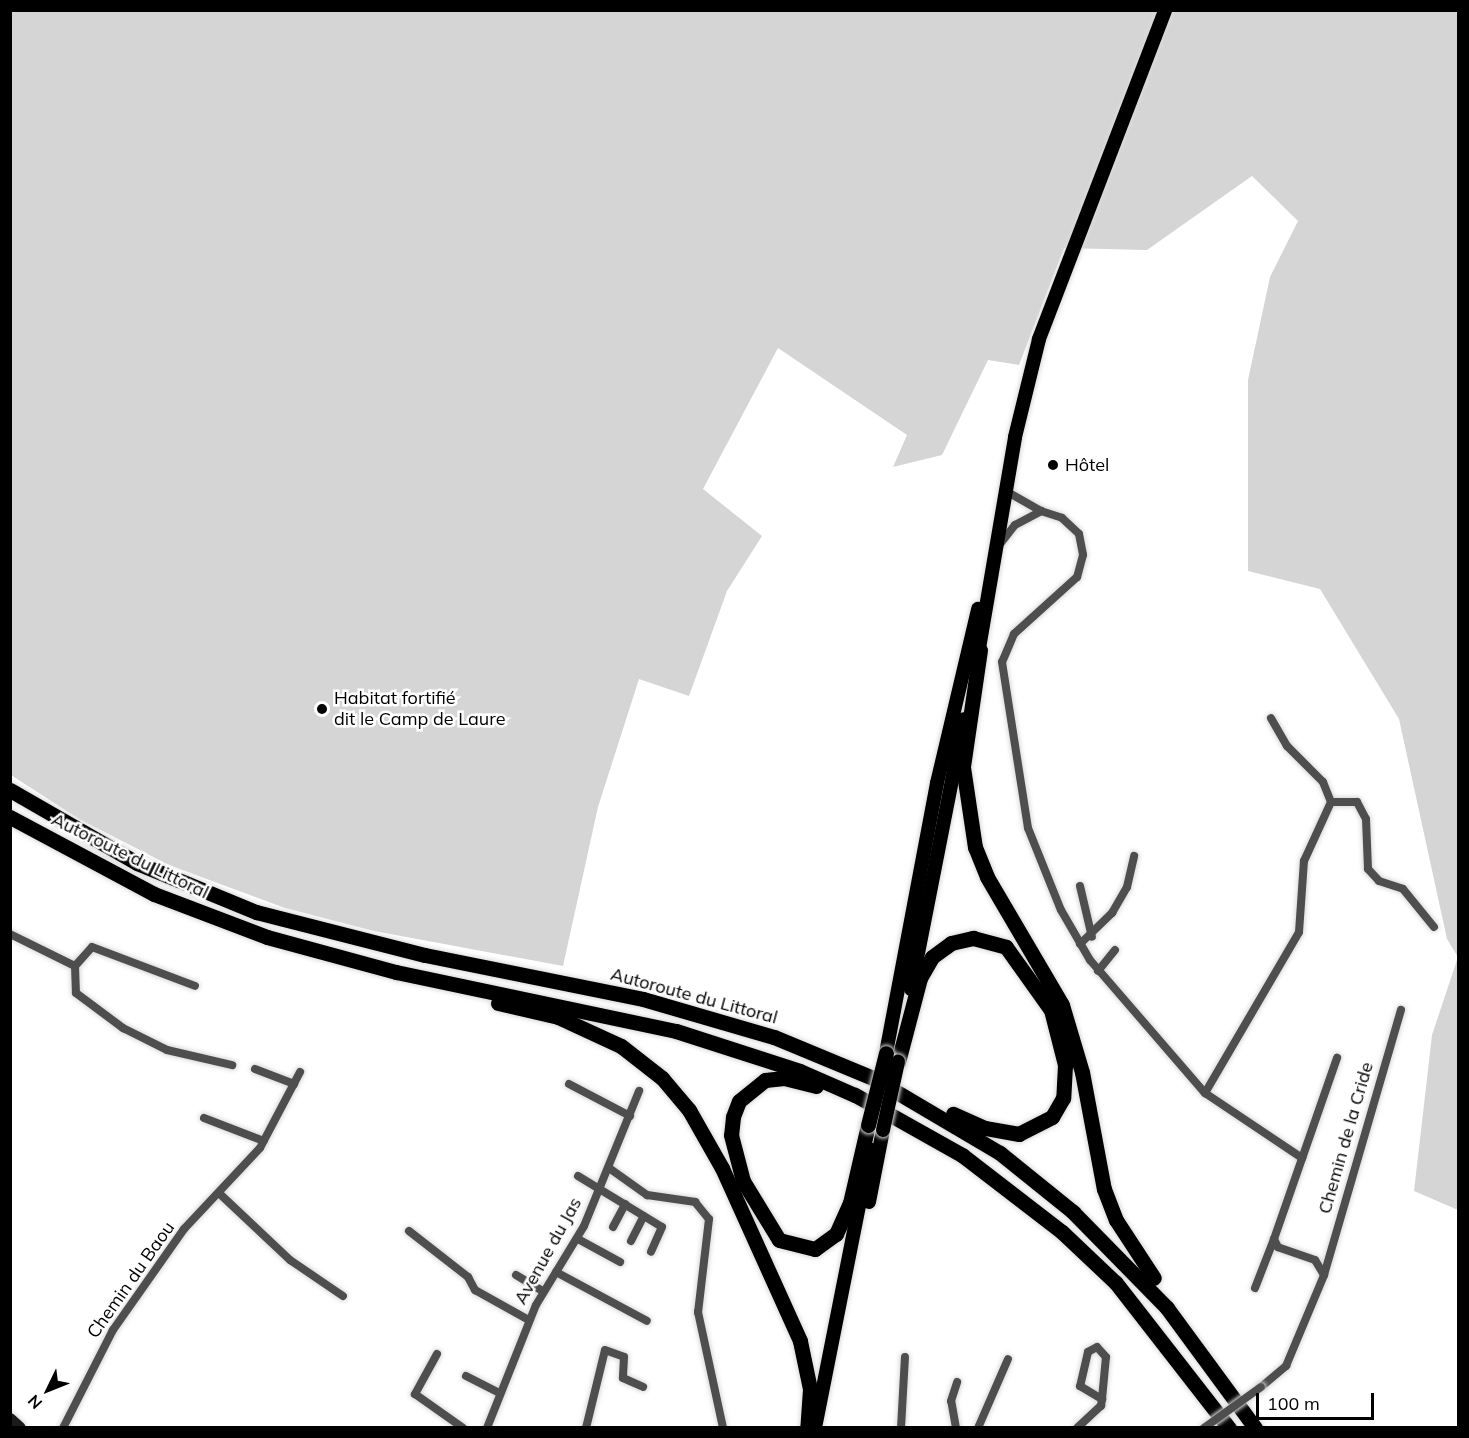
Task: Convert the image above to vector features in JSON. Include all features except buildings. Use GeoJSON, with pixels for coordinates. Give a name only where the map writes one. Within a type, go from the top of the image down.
{"type":"FeatureCollection","features":[{"type":"Feature","properties":{"kind":"highway"},"geometry":{"type":"LineString","coordinates":[[980,650],[963,767],[975,847],[987,878],[1062,1005],[1080,1062],[1104,1189],[1116,1221],[1261,1428]]}},
{"type":"Feature","properties":{"kind":"highway","name":"Autoroute du Littoral"},"geometry":{"type":"LineString","coordinates":[[10,790],[137,863],[256,912],[425,955],[643,999],[820,1055],[902,1094],[1000,1153],[1133,1268],[1255,1428]]}},
{"type":"Feature","properties":{"kind":"highway","name":"Autoroute du Littoral"},"geometry":{"type":"LineString","coordinates":[[10,817],[154,894],[336,957],[676,1031],[800,1071],[907,1122],[1047,1219],[1116,1283],[1229,1428]]}},
{"type":"Feature","properties":{"kind":"highway"},"geometry":{"type":"LineString","coordinates":[[643,999],[813,1046],[1005,1134],[1045,1122],[1058,1108],[1065,1084],[1061,1044],[1035,982],[1006,947],[973,938],[941,949],[925,969],[890,1054],[875,1127],[849,1203],[836,1234],[815,1249],[779,1240],[743,1181],[731,1135],[739,1101],[750,1088],[784,1078],[831,1091],[895,1121],[1047,1219]]}},
{"type":"Feature","properties":{"kind":"highway"},"geometry":{"type":"LineString","coordinates":[[336,957],[587,1028],[663,1078],[689,1110],[722,1167],[795,1328],[807,1364],[807,1428]]}},
{"type":"Feature","properties":{"kind":"main road"},"geometry":{"type":"LineString","coordinates":[[890,1054],[1002,500],[1039,339],[1165,10]]}},
{"type":"Feature","properties":{"kind":"main road"},"geometry":{"type":"LineString","coordinates":[[890,1054],[980,650],[997,550],[1002,500]]}},
{"type":"Feature","properties":{"kind":"main road"},"geometry":{"type":"LineString","coordinates":[[815,1428],[875,1127]]}},
{"type":"Feature","properties":{"kind":"main road"},"geometry":{"type":"LineString","coordinates":[[823,1428],[875,1127]]}},
{"type":"Feature","properties":{"kind":"street"},"geometry":{"type":"LineString","coordinates":[[1002,500],[1062,518],[1079,534],[1083,555],[1077,578],[1014,634],[1001,677],[1028,828],[1080,944],[1098,971],[1205,1093],[1302,1158]]}},
{"type":"Feature","properties":{"kind":"street"},"geometry":{"type":"LineString","coordinates":[[1002,500],[1021,522]]}},
{"type":"Feature","properties":{"kind":"street"},"geometry":{"type":"LineString","coordinates":[[997,550],[1021,522],[1041,511]]}},
{"type":"Feature","properties":{"kind":"street"},"geometry":{"type":"LineString","coordinates":[[1205,1093],[1299,932],[1304,861],[1331,802],[1323,782],[1287,746],[1271,718]]}},
{"type":"Feature","properties":{"kind":"street"},"geometry":{"type":"LineString","coordinates":[[1331,802],[1357,802],[1366,819],[1368,868],[1379,881],[1403,889],[1434,927]]}},
{"type":"Feature","properties":{"kind":"street"},"geometry":{"type":"LineString","coordinates":[[1080,944],[1092,937],[1127,887],[1134,856]]}},
{"type":"Feature","properties":{"kind":"street"},"geometry":{"type":"LineString","coordinates":[[1080,886],[1092,937]]}},
{"type":"Feature","properties":{"kind":"street"},"geometry":{"type":"LineString","coordinates":[[10,934],[75,966]]}},
{"type":"Feature","properties":{"kind":"street"},"geometry":{"type":"LineString","coordinates":[[195,986],[92,947],[75,966],[76,993],[123,1028],[167,1050],[232,1065]]}},
{"type":"Feature","properties":{"kind":"street"},"geometry":{"type":"LineString","coordinates":[[1098,971],[1115,950]]}},
{"type":"Feature","properties":{"kind":"street","name":"Chemin de la Cride"},"geometry":{"type":"LineString","coordinates":[[1204,1428],[1261,1388],[1286,1366],[1324,1275],[1401,1010]]}},
{"type":"Feature","properties":{"kind":"street","name":"Chemin de la Cride"},"geometry":{"type":"LineString","coordinates":[[1255,1288],[1275,1239],[1337,1059]]}},
{"type":"Feature","properties":{"kind":"street"},"geometry":{"type":"LineString","coordinates":[[255,1069],[294,1084]]}},
{"type":"Feature","properties":{"kind":"street","name":"Chemin du Baou"},"geometry":{"type":"LineString","coordinates":[[63,1428],[119,1321],[184,1229],[221,1195],[264,1141],[300,1072]]}},
{"type":"Feature","properties":{"kind":"street"},"geometry":{"type":"LineString","coordinates":[[569,1084],[630,1116]]}},
{"type":"Feature","properties":{"kind":"street","name":"Avenue du Jas"},"geometry":{"type":"LineString","coordinates":[[487,1428],[529,1320],[543,1291],[578,1239],[601,1188],[639,1091]]}},
{"type":"Feature","properties":{"kind":"street"},"geometry":{"type":"LineString","coordinates":[[204,1118],[264,1141]]}},
{"type":"Feature","properties":{"kind":"street"},"geometry":{"type":"LineString","coordinates":[[609,1168],[648,1195],[695,1202],[709,1219],[698,1312],[723,1428]]}},
{"type":"Feature","properties":{"kind":"street"},"geometry":{"type":"LineString","coordinates":[[578,1176],[662,1227],[651,1252]]}},
{"type":"Feature","properties":{"kind":"street"},"geometry":{"type":"LineString","coordinates":[[221,1195],[290,1260],[343,1296]]}},
{"type":"Feature","properties":{"kind":"street"},"geometry":{"type":"LineString","coordinates":[[613,1227],[625,1204]]}},
{"type":"Feature","properties":{"kind":"street"},"geometry":{"type":"LineString","coordinates":[[631,1241],[644,1216]]}},
{"type":"Feature","properties":{"kind":"street"},"geometry":{"type":"LineString","coordinates":[[409,1231],[468,1277],[474,1290],[529,1320]]}},
{"type":"Feature","properties":{"kind":"street"},"geometry":{"type":"LineString","coordinates":[[578,1239],[620,1262]]}},
{"type":"Feature","properties":{"kind":"street"},"geometry":{"type":"LineString","coordinates":[[1275,1239],[1278,1247],[1315,1260],[1324,1275]]}},
{"type":"Feature","properties":{"kind":"street"},"geometry":{"type":"LineString","coordinates":[[556,1272],[647,1321]]}},
{"type":"Feature","properties":{"kind":"street"},"geometry":{"type":"LineString","coordinates":[[516,1275],[543,1291]]}},
{"type":"Feature","properties":{"kind":"street"},"geometry":{"type":"LineString","coordinates":[[1077,1428],[1102,1400],[1106,1357],[1097,1347],[1088,1352],[1080,1386],[1102,1400]]}},
{"type":"Feature","properties":{"kind":"street"},"geometry":{"type":"LineString","coordinates":[[586,1428],[604,1350],[624,1358],[623,1378],[643,1387]]}},
{"type":"Feature","properties":{"kind":"street"},"geometry":{"type":"LineString","coordinates":[[437,1354],[415,1395],[463,1428]]}},
{"type":"Feature","properties":{"kind":"street"},"geometry":{"type":"LineString","coordinates":[[901,1428],[905,1358]]}},
{"type":"Feature","properties":{"kind":"street"},"geometry":{"type":"LineString","coordinates":[[978,1428],[1008,1359]]}},
{"type":"Feature","properties":{"kind":"street"},"geometry":{"type":"LineString","coordinates":[[466,1376],[499,1393]]}},
{"type":"Feature","properties":{"kind":"street"},"geometry":{"type":"LineString","coordinates":[[956,1428],[951,1401],[957,1382]]}},
{"type":"Feature","properties":{"kind":"street"},"geometry":{"type":"LineString","coordinates":[[10,1419],[20,1428]]}},
{"type":"Feature","properties":{"kind":"shaded area"},"geometry":{"type":"Polygon","coordinates":[[[10,11],[1458,11],[1458,957],[1447,939],[1399,719],[1320,589],[1248,571],[1248,380],[1270,277],[1298,221],[1252,176],[1147,250],[1064,248],[1019,365],[988,360],[942,455],[893,467],[907,435],[778,348],[703,489],[762,536],[727,591],[689,696],[639,679],[598,807],[563,966],[374,931],[285,908],[169,865],[79,819],[11,775],[10,11]]]}},
{"type":"Feature","properties":{"kind":"shaded area"},"geometry":{"type":"Polygon","coordinates":[[[1458,957],[1458,1210],[1414,1191],[1432,1035],[1458,957]]]}},
{"type":"Feature","properties":{"kind":"place","name":"Hôtel"},"geometry":{"type":"Point","coordinates":[1053,465]}},
{"type":"Feature","properties":{"kind":"place","name":"Habitat fortifié dit le Camp de Laure"},"geometry":{"type":"Point","coordinates":[322,709]}}]}
